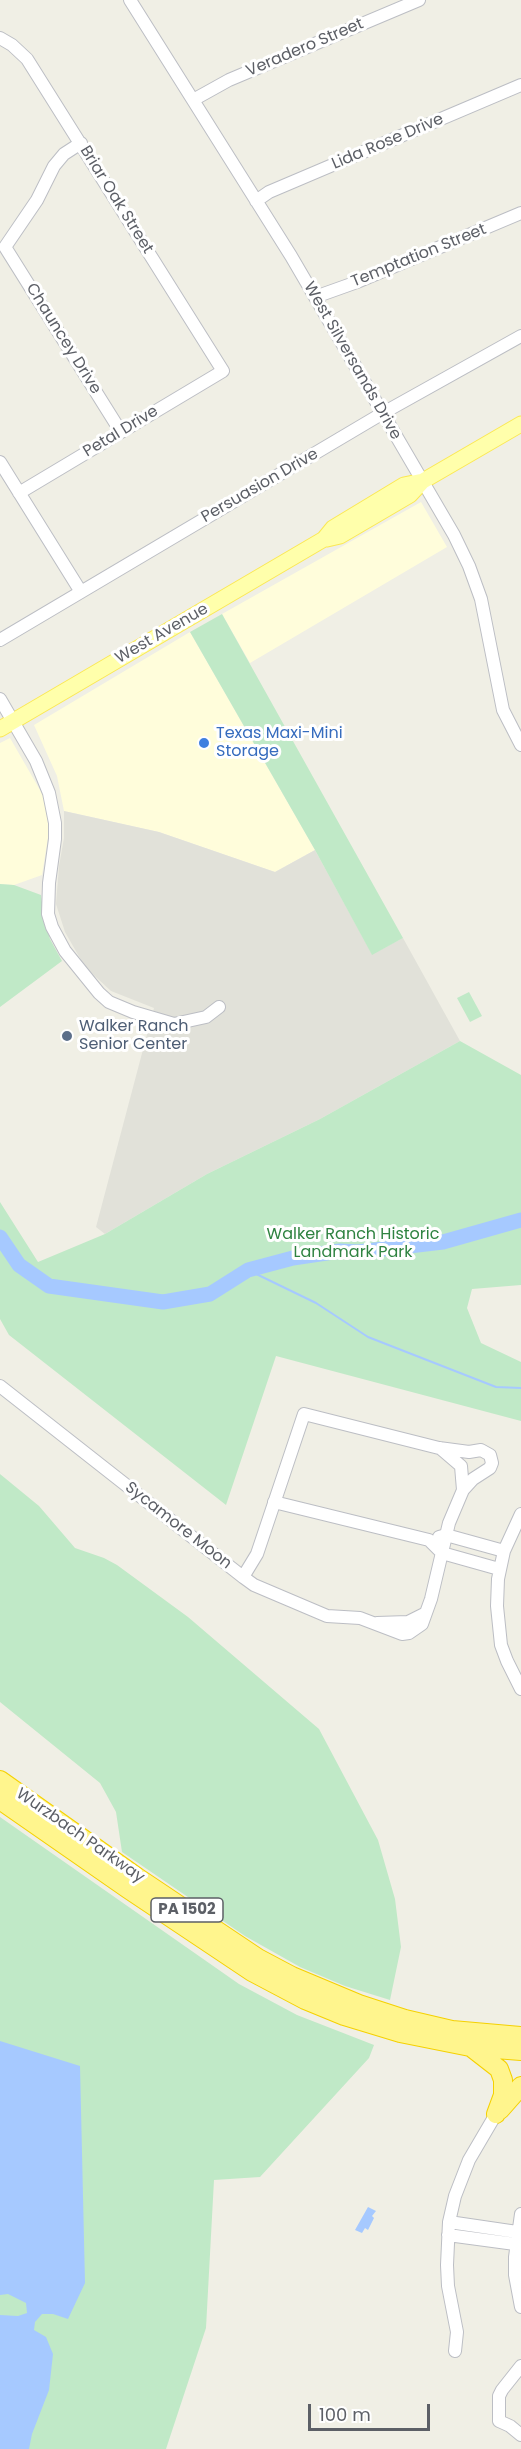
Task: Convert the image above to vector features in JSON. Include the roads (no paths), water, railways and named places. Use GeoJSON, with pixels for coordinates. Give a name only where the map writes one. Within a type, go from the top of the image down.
{"type":"FeatureCollection","features":[{"type":"Feature","properties":{"kind":"highway","name":"Wurzbach Parkway"},"geometry":{"type":"LineString","coordinates":[[0,1780],[137,1877],[258,1958],[385,2021]]}},
{"type":"Feature","properties":{"kind":"highway","name":"Wurzbach Parkway"},"geometry":{"type":"LineString","coordinates":[[0,1800],[252,1972],[305,2000],[385,2021],[444,2028],[476,2040],[521,2051]]}},
{"type":"Feature","properties":{"kind":"highway"},"geometry":{"type":"LineString","coordinates":[[496,2114],[503,2095],[503,2080],[499,2069],[476,2040],[521,2028]]}},
{"type":"Feature","properties":{"kind":"highway","name":"Wurzbach Parkway"},"geometry":{"type":"LineString","coordinates":[[476,2040],[521,2036]]}},
{"type":"Feature","properties":{"kind":"highway"},"geometry":{"type":"LineString","coordinates":[[496,2114],[521,2086]]}},
{"type":"Feature","properties":{"kind":"main road","name":"West Avenue"},"geometry":{"type":"LineString","coordinates":[[7,725],[324,539],[350,531],[410,495],[423,481],[521,424]]}},
{"type":"Feature","properties":{"kind":"street","name":"West Silversands Drive"},"geometry":{"type":"LineString","coordinates":[[130,0],[315,297],[423,481],[469,566],[490,634],[498,695],[509,724],[521,745]]}},
{"type":"Feature","properties":{"kind":"street","name":"Veradero Street"},"geometry":{"type":"LineString","coordinates":[[193,100],[228,80],[419,0]]}},
{"type":"Feature","properties":{"kind":"street","name":"Briar Oak Street"},"geometry":{"type":"LineString","coordinates":[[0,38],[12,45],[27,59],[223,371]]}},
{"type":"Feature","properties":{"kind":"street","name":"Lida Rose Drive"},"geometry":{"type":"LineString","coordinates":[[256,201],[269,192],[521,86]]}},
{"type":"Feature","properties":{"kind":"street","name":"Chauncey Drive"},"geometry":{"type":"LineString","coordinates":[[81,143],[64,154],[54,166],[37,200],[5,247],[121,432]]}},
{"type":"Feature","properties":{"kind":"street","name":"Temptation Street"},"geometry":{"type":"LineString","coordinates":[[315,297],[378,274],[521,213]]}},
{"type":"Feature","properties":{"kind":"street","name":"Persuasion Drive"},"geometry":{"type":"LineString","coordinates":[[0,640],[383,413],[521,336]]}},
{"type":"Feature","properties":{"kind":"street","name":"Petal Drive"},"geometry":{"type":"LineString","coordinates":[[19,493],[223,371]]}},
{"type":"Feature","properties":{"kind":"street"},"geometry":{"type":"LineString","coordinates":[[0,462],[81,592]]}},
{"type":"Feature","properties":{"kind":"street"},"geometry":{"type":"LineString","coordinates":[[0,699],[7,725],[45,779],[52,808],[55,839],[49,883],[48,914],[65,951],[109,1002],[133,1012],[174,1024],[206,1017],[219,1007]]}},
{"type":"Feature","properties":{"kind":"street","name":"Sycamore Moon"},"geometry":{"type":"LineString","coordinates":[[0,1386],[243,1577],[264,1590],[327,1616],[352,1617],[377,1623],[408,1622],[424,1614],[431,1599],[442,1553]]}},
{"type":"Feature","properties":{"kind":"street"},"geometry":{"type":"LineString","coordinates":[[243,1577],[257,1554],[304,1414],[439,1448],[469,1452],[481,1450],[490,1455],[492,1463],[490,1468],[473,1479],[463,1490],[446,1535],[442,1553]]}},
{"type":"Feature","properties":{"kind":"street"},"geometry":{"type":"LineString","coordinates":[[439,1448],[461,1466],[463,1490]]}},
{"type":"Feature","properties":{"kind":"street"},"geometry":{"type":"LineString","coordinates":[[274,1502],[429,1540],[446,1535],[504,1551]]}},
{"type":"Feature","properties":{"kind":"street"},"geometry":{"type":"LineString","coordinates":[[521,1514],[504,1551],[497,1606],[501,1645],[521,1689]]}},
{"type":"Feature","properties":{"kind":"street"},"geometry":{"type":"LineString","coordinates":[[429,1540],[442,1553],[500,1569]]}},
{"type":"Feature","properties":{"kind":"street"},"geometry":{"type":"LineString","coordinates":[[472,1562],[477,1543]]}},
{"type":"Feature","properties":{"kind":"street"},"geometry":{"type":"LineString","coordinates":[[455,2351],[456,2332],[448,2286],[449,2229],[455,2196],[469,2160],[496,2114]]}},
{"type":"Feature","properties":{"kind":"street"},"geometry":{"type":"LineString","coordinates":[[521,2214],[516,2238],[515,2275],[521,2307]]}},
{"type":"Feature","properties":{"kind":"street"},"geometry":{"type":"LineString","coordinates":[[449,2229],[516,2238]]}},
{"type":"Feature","properties":{"kind":"street"},"geometry":{"type":"LineString","coordinates":[[521,2366],[509,2383],[506,2408],[499,2421],[521,2435]]}},
{"type":"Feature","properties":{"kind":"water"},"geometry":{"type":"Polygon","coordinates":[[[0,2041],[80,2066],[85,2283],[68,2319],[53,2314],[42,2314],[35,2322],[34,2330],[46,2337],[53,2354],[49,2390],[32,2434],[29,2449],[0,2449],[0,2315],[18,2316],[27,2313],[26,2303],[8,2294],[0,2295],[0,2041]]]}},
{"type":"Feature","properties":{"kind":"water"},"geometry":{"type":"Polygon","coordinates":[[[368,2207],[376,2211],[368,2230],[365,2228],[362,2233],[355,2230],[368,2207]]]}},
{"type":"Feature","properties":{"kind":"waterway"},"geometry":{"type":"LineString","coordinates":[[0,1237],[19,1265],[49,1286],[163,1302],[210,1294],[248,1270],[293,1258],[340,1251],[358,1252],[443,1242],[521,1220]]}},
{"type":"Feature","properties":{"kind":"waterway"},"geometry":{"type":"LineString","coordinates":[[248,1270],[316,1303],[368,1337],[496,1387],[521,1388]]}},
{"type":"Feature","properties":{"kind":"place","name":"Texas Maxi-Mini Storage"},"geometry":{"type":"Point","coordinates":[204,743]}},
{"type":"Feature","properties":{"kind":"place","name":"Walker Ranch Senior Center"},"geometry":{"type":"Point","coordinates":[67,1036]}},
{"type":"Feature","properties":{"kind":"park label","name":"Walker Ranch Historic Landmark Park"},"geometry":{"type":"Point","coordinates":[353,1244]}}]}
